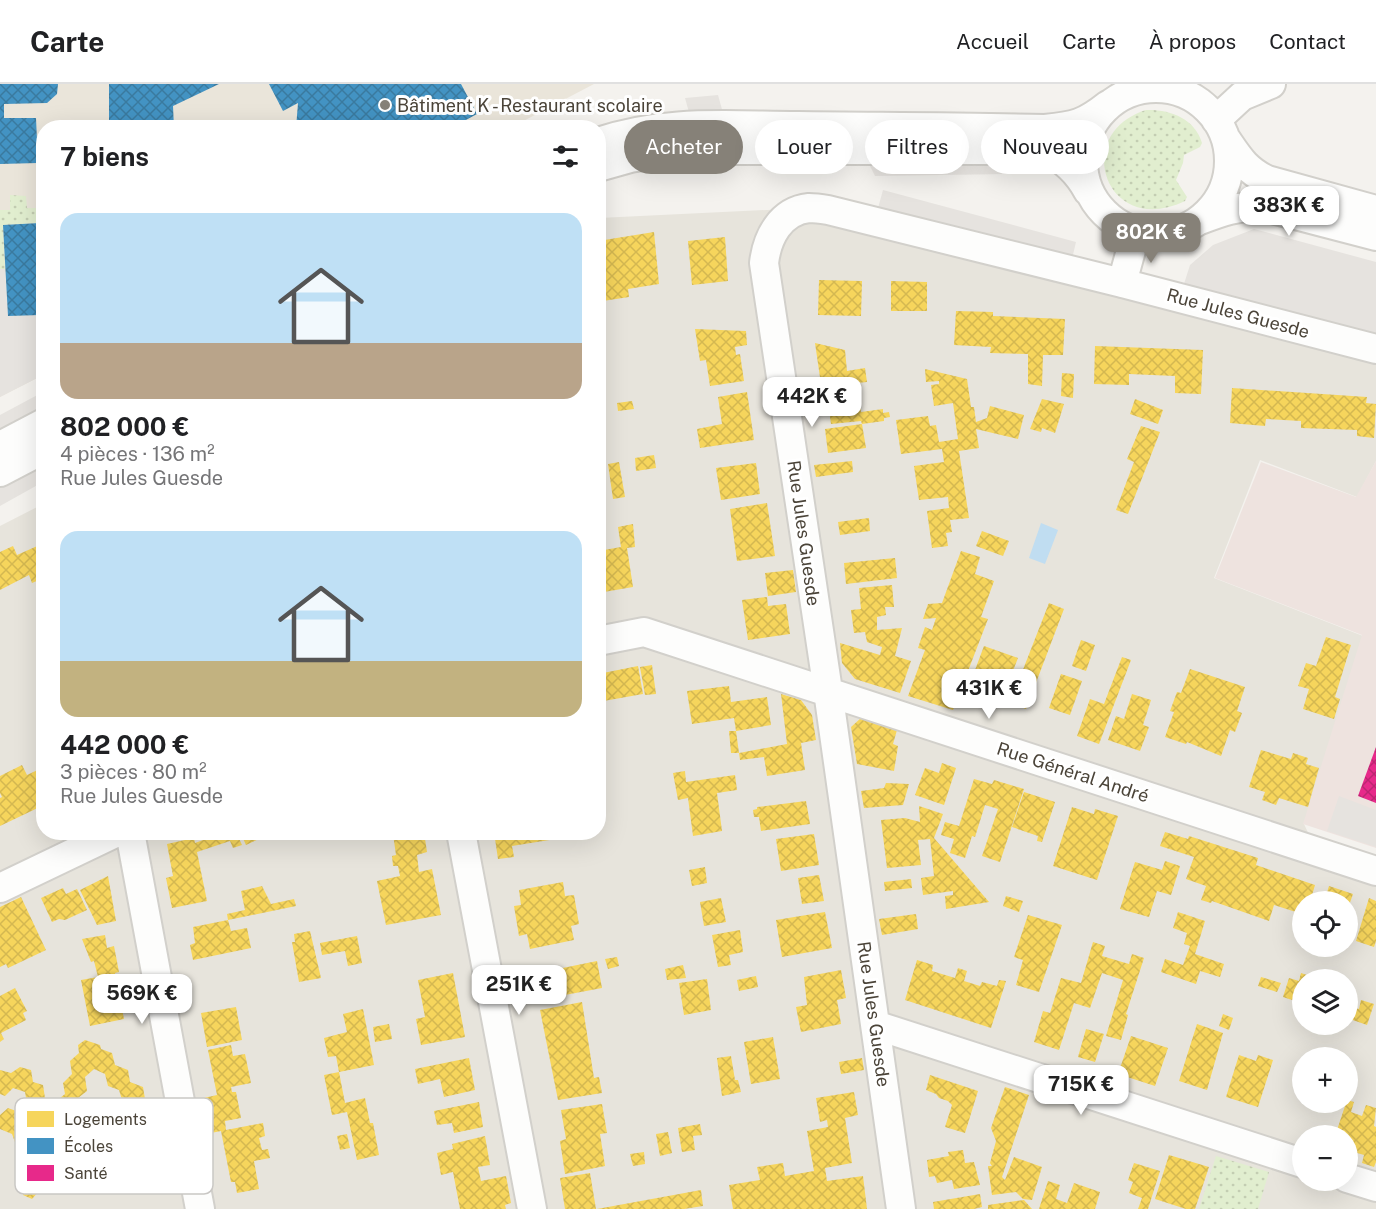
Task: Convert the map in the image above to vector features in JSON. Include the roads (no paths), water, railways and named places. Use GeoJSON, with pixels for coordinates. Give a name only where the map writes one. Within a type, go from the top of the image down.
{"type":"FeatureCollection","features":[{"type":"Feature","properties":{"kind":"street"},"geometry":{"type":"LineString","coordinates":[[1200,220],[1215,204],[1226,184],[1229,161],[1221,129],[1242,96],[1271,84]]}},
{"type":"Feature","properties":{"kind":"street"},"geometry":{"type":"LineString","coordinates":[[853,135],[1045,129],[1072,126],[1090,120],[1129,92],[1148,88],[1167,88],[1185,94],[1203,105],[1243,164],[1253,173],[1267,180],[1376,210]]}},
{"type":"Feature","properties":{"kind":"street"},"geometry":{"type":"LineString","coordinates":[[1088,191],[1082,168],[1084,145],[1093,123],[1108,105]]}},
{"type":"Feature","properties":{"kind":"street"},"geometry":{"type":"LineString","coordinates":[[606,139],[624,133]]}},
{"type":"Feature","properties":{"kind":"street"},"geometry":{"type":"LineString","coordinates":[[853,141],[1044,150],[1068,164],[1076,172],[1100,210],[1117,224],[1136,232],[1158,235],[1180,230],[1228,209],[1261,206],[1376,236]]}},
{"type":"Feature","properties":{"kind":"street"},"geometry":{"type":"LineString","coordinates":[[606,165],[624,160]]}},
{"type":"Feature","properties":{"kind":"street","name":"Rue Jules Guesde"},"geometry":{"type":"LineString","coordinates":[[901,1209],[828,691],[764,263],[766,246],[774,230],[790,215],[799,211],[808,208],[828,210],[1122,283],[1376,350]]}},
{"type":"Feature","properties":{"kind":"street"},"geometry":{"type":"LineString","coordinates":[[1122,283],[1136,232]]}},
{"type":"Feature","properties":{"kind":"street"},"geometry":{"type":"LineString","coordinates":[[0,446],[36,427]]}},
{"type":"Feature","properties":{"kind":"street"},"geometry":{"type":"LineString","coordinates":[[0,472],[36,453]]}},
{"type":"Feature","properties":{"kind":"street","name":"Rue Général André"},"geometry":{"type":"LineString","coordinates":[[606,639],[644,632],[1376,871]]}},
{"type":"Feature","properties":{"kind":"street"},"geometry":{"type":"LineString","coordinates":[[0,888],[100,840]]}},
{"type":"Feature","properties":{"kind":"street"},"geometry":{"type":"LineString","coordinates":[[131,840],[179,1098]]}},
{"type":"Feature","properties":{"kind":"street"},"geometry":{"type":"LineString","coordinates":[[463,840],[532,1209]]}},
{"type":"Feature","properties":{"kind":"street"},"geometry":{"type":"LineString","coordinates":[[875,1025],[1292,1160]]}},
{"type":"Feature","properties":{"kind":"street"},"geometry":{"type":"LineString","coordinates":[[1358,1181],[1376,1187]]}},
{"type":"Feature","properties":{"kind":"street"},"geometry":{"type":"LineString","coordinates":[[197,1194],[200,1209]]}},
{"type":"Feature","properties":{"kind":"water"},"geometry":{"type":"Polygon","coordinates":[[[1041,523],[1058,530],[1045,564],[1029,558],[1041,523]]]}},
{"type":"Feature","properties":{"kind":"place","name":"Bâtiment K - Restaurant scolaire"},"geometry":{"type":"Point","coordinates":[385,105]}}]}
